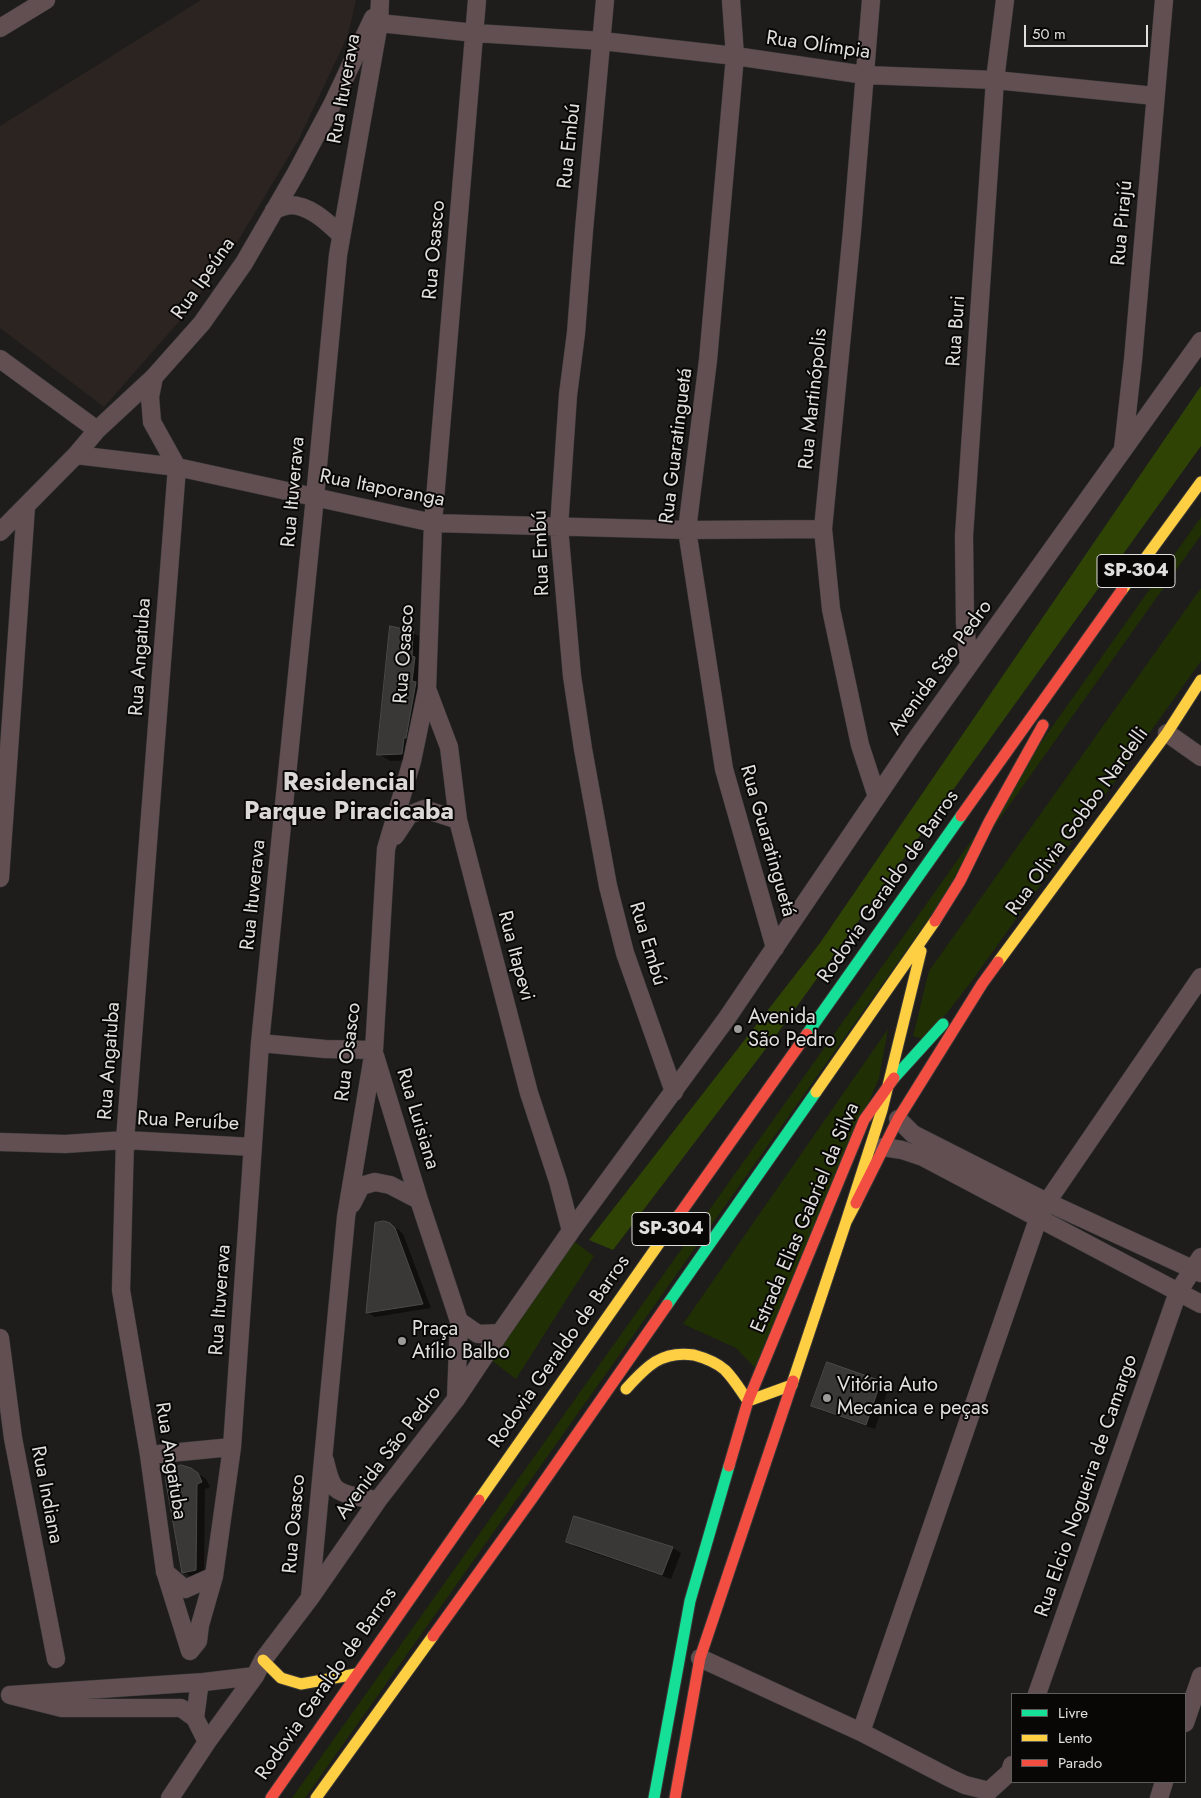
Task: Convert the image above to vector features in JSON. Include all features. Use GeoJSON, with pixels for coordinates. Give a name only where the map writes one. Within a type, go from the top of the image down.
{"type":"FeatureCollection","features":[{"type":"Feature","properties":{"kind":"main road","name":"Rodovia Geraldo de Barros"},"geometry":{"type":"LineString","coordinates":[[271,1798],[356,1674],[1071,660],[1201,482]]}},
{"type":"Feature","properties":{"kind":"main road","name":"Rodovia Geraldo de Barros"},"geometry":{"type":"LineString","coordinates":[[316,1798],[531,1500],[926,934],[960,881],[989,822],[1051,710],[1071,660]]}},
{"type":"Feature","properties":{"kind":"main road","name":"Rua Olivia Gobbo Nardelli"},"geometry":{"type":"LineString","coordinates":[[982,984],[1167,733],[1201,680]]}},
{"type":"Feature","properties":{"kind":"main road"},"geometry":{"type":"LineString","coordinates":[[846,1222],[890,1082],[894,1058],[926,934]]}},
{"type":"Feature","properties":{"kind":"main road","name":"Estrada Elias Gabriel da Silva"},"geometry":{"type":"LineString","coordinates":[[654,1798],[690,1601],[748,1400],[864,1120],[890,1082],[982,984]]}},
{"type":"Feature","properties":{"kind":"main road","name":"Estrada Elias Gabriel da Silva"},"geometry":{"type":"LineString","coordinates":[[675,1798],[700,1658],[846,1222],[898,1119],[982,984]]}},
{"type":"Feature","properties":{"kind":"main road"},"geometry":{"type":"LineString","coordinates":[[618,1399],[652,1362],[666,1355],[685,1353],[705,1358],[721,1367],[748,1400],[792,1385]]}},
{"type":"Feature","properties":{"kind":"main road"},"geometry":{"type":"LineString","coordinates":[[531,1500],[568,1468]]}},
{"type":"Feature","properties":{"kind":"main road"},"geometry":{"type":"LineString","coordinates":[[263,1660],[281,1678],[301,1684],[356,1674]]}},
{"type":"Feature","properties":{"kind":"street"},"geometry":{"type":"LineString","coordinates":[[0,28],[46,0]]}},
{"type":"Feature","properties":{"kind":"street","name":"Rua Osasco"},"geometry":{"type":"LineString","coordinates":[[310,1598],[346,1217],[374,1050],[386,849],[412,761],[427,689],[433,523],[476,32],[477,0]]}},
{"type":"Feature","properties":{"kind":"street","name":"Rua Embú"},"geometry":{"type":"LineString","coordinates":[[605,0],[576,334],[568,395],[559,527],[572,676],[608,886],[625,953],[674,1092]]}},
{"type":"Feature","properties":{"kind":"street","name":"Rua Guaratinguetá"},"geometry":{"type":"LineString","coordinates":[[731,0],[735,56],[708,360],[687,530],[724,769],[775,948]]}},
{"type":"Feature","properties":{"kind":"street","name":"Rua Martinópolis"},"geometry":{"type":"LineString","coordinates":[[871,0],[852,231],[823,529],[831,609],[860,745],[877,797]]}},
{"type":"Feature","properties":{"kind":"street","name":"Rua Buri"},"geometry":{"type":"LineString","coordinates":[[969,665],[965,623],[964,536],[995,80],[1006,0]]}},
{"type":"Feature","properties":{"kind":"street","name":"Rua Pirajú"},"geometry":{"type":"LineString","coordinates":[[1123,450],[1133,360],[1164,0]]}},
{"type":"Feature","properties":{"kind":"street","name":"Rua Ituverava"},"geometry":{"type":"LineString","coordinates":[[190,1651],[198,1641],[200,1625],[214,1576],[232,1447],[260,1043],[338,255],[379,23],[380,2]]}},
{"type":"Feature","properties":{"kind":"street","name":"Rua Ipeúna"},"geometry":{"type":"LineString","coordinates":[[0,532],[76,455],[97,430],[154,377],[202,323],[244,263],[274,210],[332,105],[380,2]]}},
{"type":"Feature","properties":{"kind":"street","name":"Rua Olímpia"},"geometry":{"type":"LineString","coordinates":[[379,23],[602,41],[735,56],[865,75],[995,80],[1155,96]]}},
{"type":"Feature","properties":{"kind":"street"},"geometry":{"type":"LineString","coordinates":[[274,210],[289,205],[301,207],[325,220],[341,235]]}},
{"type":"Feature","properties":{"kind":"street","name":"Avenida São Pedro"},"geometry":{"type":"LineString","coordinates":[[170,1798],[207,1742],[255,1676],[263,1660],[310,1598],[378,1500],[456,1399],[571,1231],[674,1092],[775,948],[969,665],[1201,341]]}},
{"type":"Feature","properties":{"kind":"street"},"geometry":{"type":"LineString","coordinates":[[0,359],[97,430]]}},
{"type":"Feature","properties":{"kind":"street"},"geometry":{"type":"LineString","coordinates":[[154,377],[150,398],[152,422],[177,467]]}},
{"type":"Feature","properties":{"kind":"street","name":"Rua Itaporanga"},"geometry":{"type":"LineString","coordinates":[[76,455],[177,467],[433,523],[687,530],[823,529]]}},
{"type":"Feature","properties":{"kind":"street","name":"Rua Angatuba"},"geometry":{"type":"LineString","coordinates":[[177,467],[125,1140],[121,1290],[149,1455],[165,1571],[190,1651]]}},
{"type":"Feature","properties":{"kind":"street"},"geometry":{"type":"LineString","coordinates":[[0,878],[26,506]]}},
{"type":"Feature","properties":{"kind":"street","name":"Rua Itapevi"},"geometry":{"type":"LineString","coordinates":[[427,689],[449,747],[458,820],[529,1093],[558,1181],[571,1231]]}},
{"type":"Feature","properties":{"kind":"street"},"geometry":{"type":"LineString","coordinates":[[1167,733],[1201,757]]}},
{"type":"Feature","properties":{"kind":"street"},"geometry":{"type":"LineString","coordinates":[[386,849],[409,815],[424,809],[458,820]]}},
{"type":"Feature","properties":{"kind":"street"},"geometry":{"type":"LineString","coordinates":[[861,1732],[1038,1219],[1047,1202],[1201,977]]}},
{"type":"Feature","properties":{"kind":"street"},"geometry":{"type":"LineString","coordinates":[[260,1043],[325,1050],[374,1050]]}},
{"type":"Feature","properties":{"kind":"street","name":"Rua Luisiana"},"geometry":{"type":"LineString","coordinates":[[374,1050],[419,1200],[459,1321],[456,1399]]}},
{"type":"Feature","properties":{"kind":"street"},"geometry":{"type":"LineString","coordinates":[[898,1119],[914,1134],[1047,1202],[1198,1266]]}},
{"type":"Feature","properties":{"kind":"street","name":"Rua Peruíbe"},"geometry":{"type":"LineString","coordinates":[[0,1142],[65,1144],[125,1140],[253,1147]]}},
{"type":"Feature","properties":{"kind":"street"},"geometry":{"type":"LineString","coordinates":[[883,1147],[902,1150],[923,1157],[1201,1304]]}},
{"type":"Feature","properties":{"kind":"street","name":"Rua Luisiana"},"geometry":{"type":"LineString","coordinates":[[346,1217],[361,1186],[375,1182],[390,1186],[419,1200]]}},
{"type":"Feature","properties":{"kind":"street","name":"Rua Elcio Nogueira de Camargo"},"geometry":{"type":"LineString","coordinates":[[1037,1693],[1178,1292],[1198,1266]]}},
{"type":"Feature","properties":{"kind":"street"},"geometry":{"type":"LineString","coordinates":[[459,1321],[478,1334],[500,1333]]}},
{"type":"Feature","properties":{"kind":"street","name":"Rua Indiana"},"geometry":{"type":"LineString","coordinates":[[0,1338],[13,1438],[56,1659]]}},
{"type":"Feature","properties":{"kind":"street"},"geometry":{"type":"LineString","coordinates":[[149,1455],[232,1447]]}},
{"type":"Feature","properties":{"kind":"street","name":"Rua Osasco"},"geometry":{"type":"LineString","coordinates":[[323,1454],[333,1486],[356,1496],[378,1500]]}},
{"type":"Feature","properties":{"kind":"street"},"geometry":{"type":"LineString","coordinates":[[165,1571],[186,1588],[214,1576]]}},
{"type":"Feature","properties":{"kind":"street"},"geometry":{"type":"LineString","coordinates":[[700,1658],[861,1732],[957,1782],[989,1791],[1010,1772],[1011,1768]]}},
{"type":"Feature","properties":{"kind":"street"},"geometry":{"type":"LineString","coordinates":[[207,1742],[195,1718],[181,1708],[62,1708],[10,1696],[204,1682],[255,1676]]}},
{"type":"Feature","properties":{"kind":"street"},"geometry":{"type":"LineString","coordinates":[[1186,1720],[1201,1676]]}},
{"type":"Feature","properties":{"kind":"street"},"geometry":{"type":"LineString","coordinates":[[195,1718],[199,1688],[204,1682]]}},
{"type":"Feature","properties":{"kind":"street"},"geometry":{"type":"LineString","coordinates":[[1159,1798],[1164,1783]]}},
{"type":"Feature","properties":{"kind":"shaded area"},"geometry":{"type":"Polygon","coordinates":[[[201,0],[356,0],[348,35],[299,139],[241,236],[184,316],[104,407],[0,328],[0,126],[201,0]]]}},
{"type":"Feature","properties":{"kind":"green space"},"geometry":{"type":"Polygon","coordinates":[[[1201,386],[1201,446],[777,1034],[613,1250],[589,1240],[820,943],[1201,386]]]}},
{"type":"Feature","properties":{"kind":"green space"},"geometry":{"type":"Polygon","coordinates":[[[1201,517],[1201,535],[305,1798],[292,1798],[1201,517]]]}},
{"type":"Feature","properties":{"kind":"green space"},"geometry":{"type":"Polygon","coordinates":[[[1201,588],[1201,661],[971,982],[947,1013],[923,1039],[913,1036],[929,971],[1201,588]]]}},
{"type":"Feature","properties":{"kind":"green space"},"geometry":{"type":"Polygon","coordinates":[[[888,1029],[879,1078],[756,1369],[736,1348],[683,1324],[888,1029]]]}},
{"type":"Feature","properties":{"kind":"green space"},"geometry":{"type":"Polygon","coordinates":[[[572,1240],[594,1256],[516,1379],[490,1359],[572,1240]]]}},
{"type":"Feature","properties":{"kind":"building"},"geometry":{"type":"Polygon","coordinates":[[[390,626],[413,631],[412,656],[415,657],[412,681],[416,682],[402,754],[377,755],[390,626]]]}},
{"type":"Feature","properties":{"kind":"building"},"geometry":{"type":"Polygon","coordinates":[[[384,1221],[390,1223],[395,1228],[423,1304],[366,1313],[375,1223],[384,1221]]]}},
{"type":"Feature","properties":{"kind":"building"},"geometry":{"type":"Polygon","coordinates":[[[827,1362],[881,1381],[866,1425],[811,1406],[827,1362]]]}},
{"type":"Feature","properties":{"kind":"building"},"geometry":{"type":"Polygon","coordinates":[[[181,1465],[191,1468],[198,1473],[202,1482],[197,1484],[196,1570],[182,1573],[165,1477],[181,1465]]]}},
{"type":"Feature","properties":{"kind":"building"},"geometry":{"type":"Polygon","coordinates":[[[574,1516],[673,1547],[662,1575],[566,1542],[574,1516]]]}},
{"type":"Feature","properties":{"kind":"traffic: fast"},"geometry":{"type":"LineString","coordinates":[[807,1034],[961,816]]}},
{"type":"Feature","properties":{"kind":"traffic: fast"},"geometry":{"type":"LineString","coordinates":[[894,1078],[943,1024]]}},
{"type":"Feature","properties":{"kind":"traffic: fast"},"geometry":{"type":"LineString","coordinates":[[667,1305],[816,1092]]}},
{"type":"Feature","properties":{"kind":"traffic: fast"},"geometry":{"type":"LineString","coordinates":[[654,1798],[690,1601],[729,1466]]}},
{"type":"Feature","properties":{"kind":"traffic: slow"},"geometry":{"type":"LineString","coordinates":[[1122,590],[1201,482]]}},
{"type":"Feature","properties":{"kind":"traffic: slow"},"geometry":{"type":"LineString","coordinates":[[998,962],[1167,733],[1201,680]]}},
{"type":"Feature","properties":{"kind":"traffic: slow"},"geometry":{"type":"LineString","coordinates":[[816,1092],[935,921]]}},
{"type":"Feature","properties":{"kind":"traffic: slow"},"geometry":{"type":"LineString","coordinates":[[846,1222],[882,1110],[921,951]]}},
{"type":"Feature","properties":{"kind":"traffic: slow"},"geometry":{"type":"LineString","coordinates":[[793,1381],[846,1222],[856,1203]]}},
{"type":"Feature","properties":{"kind":"traffic: slow"},"geometry":{"type":"LineString","coordinates":[[479,1500],[679,1215]]}},
{"type":"Feature","properties":{"kind":"traffic: slow"},"geometry":{"type":"LineString","coordinates":[[626,1389],[655,1362],[672,1355],[682,1354],[702,1357],[722,1367],[748,1401],[792,1385]]}},
{"type":"Feature","properties":{"kind":"traffic: slow"},"geometry":{"type":"LineString","coordinates":[[316,1798],[433,1636]]}},
{"type":"Feature","properties":{"kind":"traffic: slow"},"geometry":{"type":"LineString","coordinates":[[263,1660],[281,1678],[301,1684],[356,1674]]}},
{"type":"Feature","properties":{"kind":"traffic: jam"},"geometry":{"type":"LineString","coordinates":[[961,816],[1122,590]]}},
{"type":"Feature","properties":{"kind":"traffic: jam"},"geometry":{"type":"LineString","coordinates":[[935,921],[960,881],[989,822],[1043,725]]}},
{"type":"Feature","properties":{"kind":"traffic: jam"},"geometry":{"type":"LineString","coordinates":[[856,1203],[898,1119],[982,984],[998,962]]}},
{"type":"Feature","properties":{"kind":"traffic: jam"},"geometry":{"type":"LineString","coordinates":[[679,1215],[807,1034]]}},
{"type":"Feature","properties":{"kind":"traffic: jam"},"geometry":{"type":"LineString","coordinates":[[729,1466],[748,1401],[864,1120],[894,1078]]}},
{"type":"Feature","properties":{"kind":"traffic: jam"},"geometry":{"type":"LineString","coordinates":[[433,1636],[531,1500],[667,1305]]}},
{"type":"Feature","properties":{"kind":"traffic: jam"},"geometry":{"type":"LineString","coordinates":[[675,1798],[700,1658],[793,1381]]}},
{"type":"Feature","properties":{"kind":"traffic: jam"},"geometry":{"type":"LineString","coordinates":[[271,1798],[479,1500]]}},
{"type":"Feature","properties":{"kind":"place","name":"Avenida São Pedro"},"geometry":{"type":"Point","coordinates":[738,1029]}},
{"type":"Feature","properties":{"kind":"place","name":"Praça Atílio Balbo"},"geometry":{"type":"Point","coordinates":[402,1341]}},
{"type":"Feature","properties":{"kind":"place","name":"Vitória Auto Mecanica e peças"},"geometry":{"type":"Point","coordinates":[827,1398]}},
{"type":"Feature","properties":{"kind":"district","name":"Residencial Parque Piracicaba"},"geometry":{"type":"Point","coordinates":[349,798]}}]}
